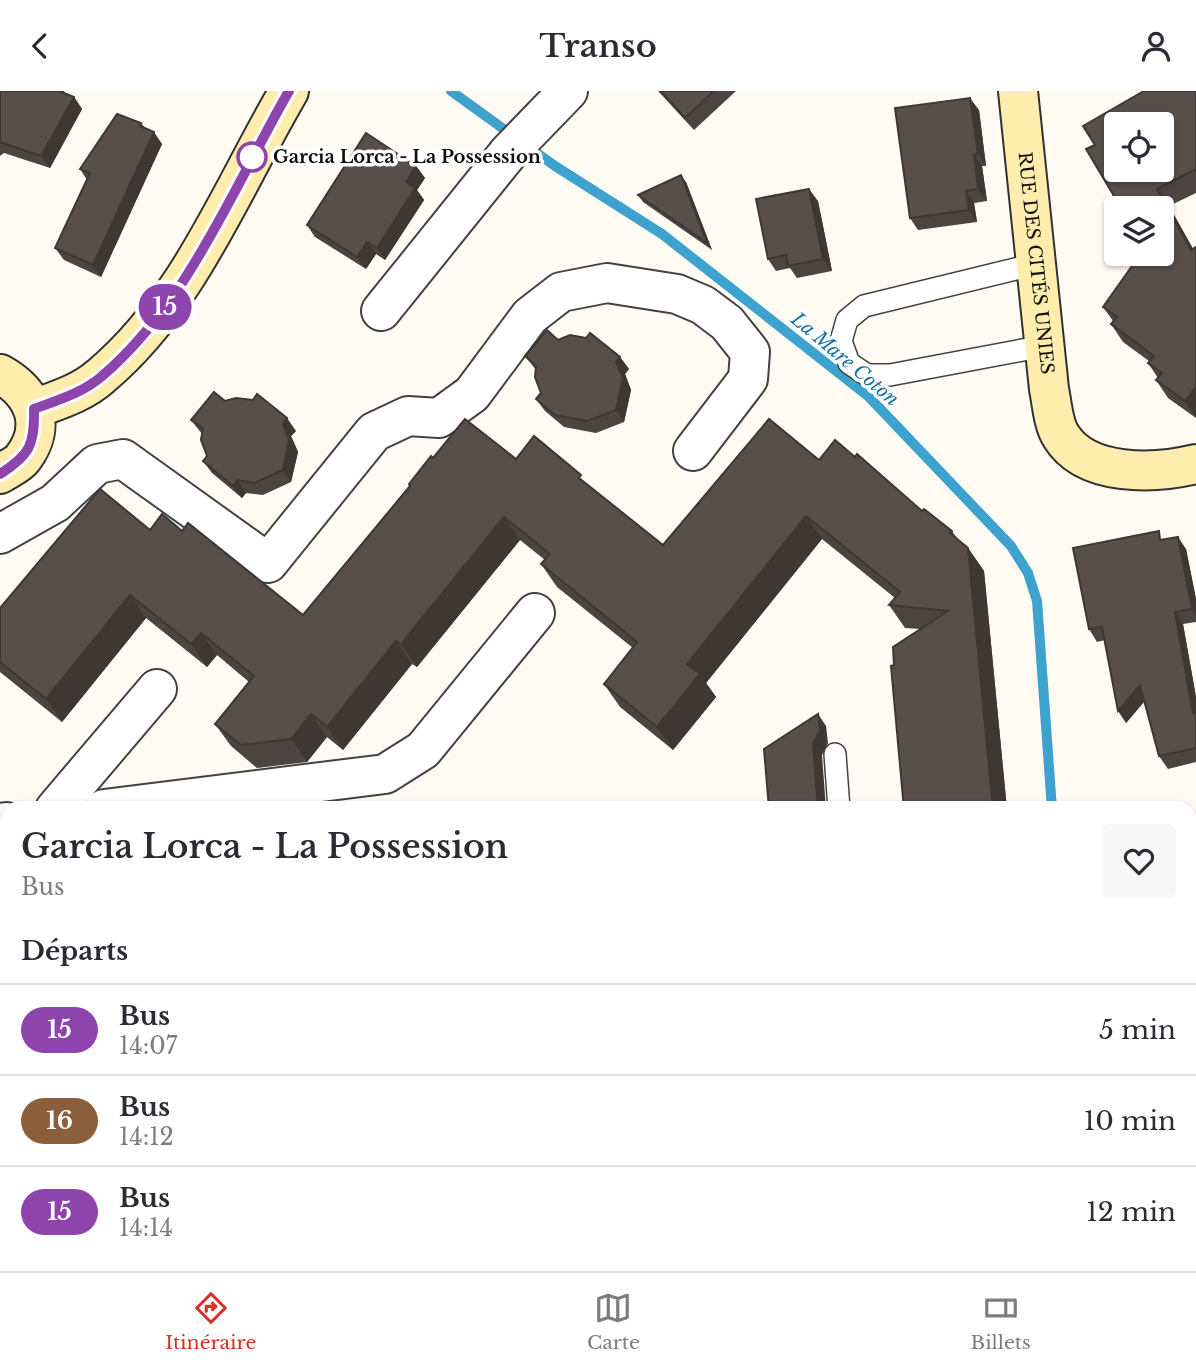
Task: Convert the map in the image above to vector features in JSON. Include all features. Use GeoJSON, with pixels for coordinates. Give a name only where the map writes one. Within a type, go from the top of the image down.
{"type":"FeatureCollection","features":[{"type":"Feature","properties":{"kind":"street"},"geometry":{"type":"LineString","coordinates":[[34,409],[72,395],[100,378],[173,299],[289,91]]}},
{"type":"Feature","properties":{"kind":"street","name":"RUE DES CITÉS UNIES"},"geometry":{"type":"LineString","coordinates":[[1018,91],[1044,346],[1059,434],[1075,453],[1093,462],[1132,469],[1174,469],[1196,464]]}},
{"type":"Feature","properties":{"kind":"street"},"geometry":{"type":"LineString","coordinates":[[381,311],[509,152],[558,102]]}},
{"type":"Feature","properties":{"kind":"street"},"geometry":{"type":"LineString","coordinates":[[0,534],[55,503],[97,464],[123,459],[268,563],[374,432],[408,416],[439,418],[472,394],[530,316],[561,292],[607,283],[677,294],[704,305],[727,323],[750,352],[748,379],[693,451]]}},
{"type":"Feature","properties":{"kind":"street"},"geometry":{"type":"LineString","coordinates":[[0,374],[19,385],[34,409],[35,435],[22,460],[0,474]]}},
{"type":"Feature","properties":{"kind":"street"},"geometry":{"type":"LineString","coordinates":[[168,801],[385,774],[423,750],[535,613]]}},
{"type":"Feature","properties":{"kind":"street"},"geometry":{"type":"LineString","coordinates":[[62,801],[156,689]]}},
{"type":"Feature","properties":{"kind":"lane"},"geometry":{"type":"LineString","coordinates":[[1036,264],[864,306],[847,320],[841,341],[849,363],[867,375],[890,375],[1044,346]]}},
{"type":"Feature","properties":{"kind":"lane"},"geometry":{"type":"LineString","coordinates":[[835,754],[838,801]]}},
{"type":"Feature","properties":{"kind":"building"},"geometry":{"type":"Polygon","coordinates":[[[0,91],[59,91],[74,97],[41,156],[0,142],[0,91]]]}},
{"type":"Feature","properties":{"kind":"building"},"geometry":{"type":"Polygon","coordinates":[[[661,91],[714,91],[685,118],[661,91]]]}},
{"type":"Feature","properties":{"kind":"building"},"geometry":{"type":"Polygon","coordinates":[[[1144,91],[1196,91],[1196,171],[1174,180],[1174,112],[1107,112],[1144,91]]]}},
{"type":"Feature","properties":{"kind":"building"},"geometry":{"type":"Polygon","coordinates":[[[970,98],[978,154],[974,154],[978,189],[966,191],[969,210],[910,218],[895,108],[970,98]]]}},
{"type":"Feature","properties":{"kind":"building"},"geometry":{"type":"Polygon","coordinates":[[[117,114],[141,123],[140,126],[154,132],[93,265],[55,248],[90,173],[80,169],[117,114]]]}},
{"type":"Feature","properties":{"kind":"building"},"geometry":{"type":"Polygon","coordinates":[[[1104,114],[1104,179],[1086,149],[1095,145],[1083,126],[1104,114]]]}},
{"type":"Feature","properties":{"kind":"building"},"geometry":{"type":"Polygon","coordinates":[[[366,133],[416,166],[406,182],[415,188],[377,248],[367,242],[357,257],[307,225],[366,133]]]}},
{"type":"Feature","properties":{"kind":"building"},"geometry":{"type":"Polygon","coordinates":[[[681,175],[707,243],[638,195],[681,175]]]}},
{"type":"Feature","properties":{"kind":"building"},"geometry":{"type":"Polygon","coordinates":[[[1106,182],[1171,182],[1157,189],[1161,196],[1114,196],[1106,182]]]}},
{"type":"Feature","properties":{"kind":"building"},"geometry":{"type":"Polygon","coordinates":[[[809,189],[823,259],[788,266],[786,255],[768,259],[756,199],[809,189]]]}},
{"type":"Feature","properties":{"kind":"building"},"geometry":{"type":"Polygon","coordinates":[[[1174,220],[1191,250],[1196,247],[1196,387],[1185,401],[1156,380],[1162,373],[1148,363],[1154,356],[1111,324],[1117,317],[1103,307],[1132,266],[1174,266],[1174,220]]]}},
{"type":"Feature","properties":{"kind":"building"},"geometry":{"type":"Polygon","coordinates":[[[547,330],[558,340],[570,335],[586,338],[590,333],[620,357],[616,362],[623,378],[616,410],[587,421],[555,415],[536,399],[541,393],[535,377],[536,366],[525,356],[547,330]]]}},
{"type":"Feature","properties":{"kind":"building"},"geometry":{"type":"Polygon","coordinates":[[[214,392],[225,401],[236,398],[253,400],[257,394],[287,418],[283,424],[289,440],[283,470],[254,483],[237,480],[233,486],[203,461],[207,456],[201,440],[203,428],[191,420],[214,392]]]}},
{"type":"Feature","properties":{"kind":"building"},"geometry":{"type":"Polygon","coordinates":[[[465,419],[516,459],[534,436],[581,475],[579,478],[663,545],[769,419],[819,460],[835,440],[855,457],[857,454],[922,511],[924,509],[952,531],[950,533],[968,548],[992,801],[903,801],[891,666],[894,665],[893,647],[948,611],[889,605],[900,592],[806,516],[687,664],[700,674],[657,727],[604,684],[637,642],[541,564],[550,554],[504,517],[401,644],[396,641],[327,727],[311,714],[291,739],[241,745],[215,724],[254,676],[201,633],[191,644],[130,595],[46,699],[0,662],[0,608],[100,489],[150,530],[162,514],[182,531],[188,523],[303,615],[410,486],[431,456],[433,458],[465,419]]]}},
{"type":"Feature","properties":{"kind":"building"},"geometry":{"type":"Polygon","coordinates":[[[1159,531],[1160,540],[1178,537],[1192,609],[1175,612],[1193,713],[1196,712],[1196,748],[1159,756],[1140,685],[1118,711],[1102,627],[1089,629],[1073,548],[1159,531]]]}},
{"type":"Feature","properties":{"kind":"building"},"geometry":{"type":"Polygon","coordinates":[[[818,714],[820,731],[813,743],[818,801],[768,801],[764,749],[818,714]]]}},
{"type":"Feature","properties":{"kind":"waterway","name":"La Mare Coton"},"geometry":{"type":"LineString","coordinates":[[451,91],[555,166],[662,234],[868,396],[1011,546],[1028,573],[1037,601],[1051,801]]}},
{"type":"Feature","properties":{"kind":"bus line","name":"15"},"geometry":{"type":"LineString","coordinates":[[0,474],[22,460],[35,435],[34,409],[72,395],[100,378],[173,299],[289,91]]}},
{"type":"Feature","properties":{"kind":"place","name":"Garcia Lorca - La Possession"},"geometry":{"type":"Point","coordinates":[252,157]}}]}
